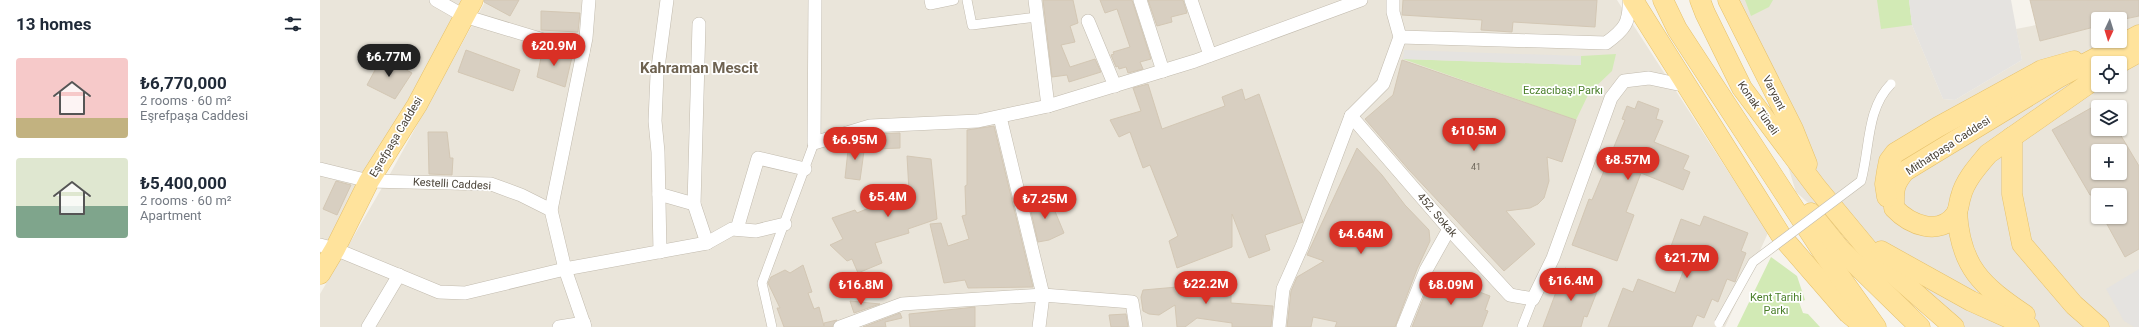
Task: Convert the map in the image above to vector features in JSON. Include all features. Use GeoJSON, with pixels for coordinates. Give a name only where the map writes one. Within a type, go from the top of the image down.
{"type":"FeatureCollection","features":[{"type":"Feature","properties":{"kind":"main road"},"geometry":{"type":"LineString","coordinates":[[1633,0],[1782,237],[1848,313],[1865,327]]}},
{"type":"Feature","properties":{"kind":"main road","name":"Konak Tüneli"},"geometry":{"type":"LineString","coordinates":[[1663,0],[1677,29],[1824,254],[1876,327]]}},
{"type":"Feature","properties":{"kind":"main road","name":"Konak Tüneli"},"geometry":{"type":"LineString","coordinates":[[1700,0],[1704,12],[1742,88],[1817,188]]}},
{"type":"Feature","properties":{"kind":"main road","name":"Varyant"},"geometry":{"type":"LineString","coordinates":[[1728,0],[1793,129],[1817,188]]}},
{"type":"Feature","properties":{"kind":"main road","name":"Eşrefpaşa Caddesi"},"geometry":{"type":"LineString","coordinates":[[320,274],[328,247],[416,105],[468,8]]}},
{"type":"Feature","properties":{"kind":"main road","name":"Mithatpaşa Caddesi"},"geometry":{"type":"LineString","coordinates":[[1957,212],[1948,222],[1937,226],[1925,226],[1903,217],[1894,208],[1894,192],[1897,181],[1905,171],[2010,106],[2097,56],[2139,35]]}},
{"type":"Feature","properties":{"kind":"main road"},"geometry":{"type":"LineString","coordinates":[[2127,59],[2139,52]]}},
{"type":"Feature","properties":{"kind":"main road"},"geometry":{"type":"LineString","coordinates":[[2042,327],[2005,301],[1975,272],[1961,247],[1957,212],[1961,195],[1974,170],[1988,154],[2091,82]]}},
{"type":"Feature","properties":{"kind":"main road"},"geometry":{"type":"LineString","coordinates":[[2012,137],[2012,194],[2022,244],[2074,305],[2099,327]]}},
{"type":"Feature","properties":{"kind":"main road"},"geometry":{"type":"LineString","coordinates":[[1777,180],[1799,198],[1840,249],[1856,266],[1920,327]]}},
{"type":"Feature","properties":{"kind":"main road"},"geometry":{"type":"LineString","coordinates":[[1817,188],[1856,237],[1875,258],[1954,327]]}},
{"type":"Feature","properties":{"kind":"main road"},"geometry":{"type":"LineString","coordinates":[[1856,237],[1913,270],[1972,301],[2029,327]]}},
{"type":"Feature","properties":{"kind":"street"},"geometry":{"type":"LineString","coordinates":[[436,0],[468,8],[582,52]]}},
{"type":"Feature","properties":{"kind":"street"},"geometry":{"type":"LineString","coordinates":[[559,327],[584,325],[564,269],[551,210],[582,52],[589,0]]}},
{"type":"Feature","properties":{"kind":"street"},"geometry":{"type":"LineString","coordinates":[[660,252],[659,194],[655,121],[657,75],[667,0]]}},
{"type":"Feature","properties":{"kind":"street"},"geometry":{"type":"LineString","coordinates":[[772,327],[762,283],[814,143],[815,0]]}},
{"type":"Feature","properties":{"kind":"street"},"geometry":{"type":"LineString","coordinates":[[929,0],[930,4],[954,0]]}},
{"type":"Feature","properties":{"kind":"street"},"geometry":{"type":"LineString","coordinates":[[967,0],[972,25],[1037,18]]}},
{"type":"Feature","properties":{"kind":"street"},"geometry":{"type":"LineString","coordinates":[[1035,0],[1048,106]]}},
{"type":"Feature","properties":{"kind":"street"},"geometry":{"type":"LineString","coordinates":[[1140,0],[1163,71]]}},
{"type":"Feature","properties":{"kind":"street"},"geometry":{"type":"LineString","coordinates":[[1191,0],[1210,55]]}},
{"type":"Feature","properties":{"kind":"street"},"geometry":{"type":"LineString","coordinates":[[814,143],[870,126],[978,121],[1048,106],[1163,71],[1361,0]]}},
{"type":"Feature","properties":{"kind":"street"},"geometry":{"type":"LineString","coordinates":[[1279,327],[1283,290],[1302,246],[1350,116],[1383,84],[1400,37],[1393,12],[1393,0]]}},
{"type":"Feature","properties":{"kind":"street"},"geometry":{"type":"LineString","coordinates":[[1400,37],[1606,43],[1622,32],[1630,14],[1629,0]]}},
{"type":"Feature","properties":{"kind":"street"},"geometry":{"type":"LineString","coordinates":[[1088,21],[1115,86]]}},
{"type":"Feature","properties":{"kind":"street"},"geometry":{"type":"LineString","coordinates":[[699,24],[694,204],[707,242]]}},
{"type":"Feature","properties":{"kind":"street"},"geometry":{"type":"LineString","coordinates":[[1522,327],[1532,299],[1553,258],[1611,98],[1624,81],[1648,78],[1687,86]]}},
{"type":"Feature","properties":{"kind":"street"},"geometry":{"type":"LineString","coordinates":[[1718,325],[1753,262],[1861,181],[1876,105],[1883,91],[1891,84]]}},
{"type":"Feature","properties":{"kind":"street","name":"452. Sokak"},"geometry":{"type":"LineString","coordinates":[[1350,116],[1449,229],[1510,295],[1532,299]]}},
{"type":"Feature","properties":{"kind":"street"},"geometry":{"type":"LineString","coordinates":[[1000,117],[1043,295],[1038,327]]}},
{"type":"Feature","properties":{"kind":"street"},"geometry":{"type":"LineString","coordinates":[[736,229],[758,158],[805,168]]}},
{"type":"Feature","properties":{"kind":"street","name":"Kestelli Caddesi"},"geometry":{"type":"LineString","coordinates":[[320,169],[370,181],[491,184],[521,194],[551,210]]}},
{"type":"Feature","properties":{"kind":"street"},"geometry":{"type":"LineString","coordinates":[[659,194],[694,204]]}},
{"type":"Feature","properties":{"kind":"street"},"geometry":{"type":"LineString","coordinates":[[328,247],[439,292],[465,293],[564,269],[707,242],[732,228],[756,231],[785,224]]}},
{"type":"Feature","properties":{"kind":"street"},"geometry":{"type":"LineString","coordinates":[[1403,327],[1426,270],[1449,229]]}},
{"type":"Feature","properties":{"kind":"street"},"geometry":{"type":"LineString","coordinates":[[368,327],[399,275]]}},
{"type":"Feature","properties":{"kind":"street"},"geometry":{"type":"LineString","coordinates":[[840,327],[902,304],[1043,295],[1132,302],[1136,327]]}},
{"type":"Feature","properties":{"kind":"shaded area"},"geometry":{"type":"Polygon","coordinates":[[[320,0],[482,0],[360,198],[320,253],[320,0]]]}},
{"type":"Feature","properties":{"kind":"shaded area"},"geometry":{"type":"Polygon","coordinates":[[[486,0],[1617,0],[1768,233],[1725,327],[320,327],[320,294],[390,174],[486,0]]]}},
{"type":"Feature","properties":{"kind":"shaded area"},"geometry":{"type":"Polygon","coordinates":[[[1736,0],[1909,0],[1912,25],[1943,99],[1955,100],[2022,60],[2016,29],[2036,25],[2041,41],[2091,28],[2091,48],[2127,48],[2127,19],[2139,16],[2139,327],[1946,327],[1796,192],[1736,0]]]}},
{"type":"Feature","properties":{"kind":"shaded area"},"geometry":{"type":"Polygon","coordinates":[[[1909,0],[2011,0],[2022,60],[1955,100],[1943,99],[1912,25],[1909,0]]]}},
{"type":"Feature","properties":{"kind":"shaded area"},"geometry":{"type":"Polygon","coordinates":[[[1404,50],[1581,56],[1581,65],[1403,59],[1404,50]]]}},
{"type":"Feature","properties":{"kind":"shaded area"},"geometry":{"type":"Polygon","coordinates":[[[2139,269],[2139,327],[2134,327],[2124,321],[2106,289],[2139,269]]]}},
{"type":"Feature","properties":{"kind":"green space"},"geometry":{"type":"Polygon","coordinates":[[[1745,0],[1773,0],[1769,7],[1751,16],[1745,0]]]}},
{"type":"Feature","properties":{"kind":"green space"},"geometry":{"type":"Polygon","coordinates":[[[1877,0],[1909,0],[1912,25],[1881,29],[1877,0]]]}},
{"type":"Feature","properties":{"kind":"green space","name":"Eczacıbaşı Parkı"},"geometry":{"type":"Polygon","coordinates":[[[1616,54],[1612,71],[1589,93],[1576,120],[1403,59],[1581,65],[1581,56],[1616,54]]]}},
{"type":"Feature","properties":{"kind":"green space","name":"Kent Tarihi Parkı"},"geometry":{"type":"Polygon","coordinates":[[[1771,257],[1797,276],[1805,300],[1799,302],[1803,313],[1808,314],[1820,327],[1737,327],[1771,257]]]}},
{"type":"Feature","properties":{"kind":"building"},"geometry":{"type":"Polygon","coordinates":[[[484,0],[519,0],[510,16],[484,2],[484,0]]]}},
{"type":"Feature","properties":{"kind":"building"},"geometry":{"type":"Polygon","coordinates":[[[1043,0],[1073,0],[1078,23],[1070,26],[1075,42],[1061,45],[1070,67],[1095,59],[1101,72],[1069,82],[1067,75],[1052,77],[1043,0]]]}},
{"type":"Feature","properties":{"kind":"building"},"geometry":{"type":"Polygon","coordinates":[[[1100,0],[1132,0],[1151,59],[1140,62],[1143,69],[1128,73],[1126,67],[1119,69],[1118,66],[1116,67],[1111,55],[1114,54],[1113,52],[1130,47],[1117,9],[1105,13],[1100,0]]]}},
{"type":"Feature","properties":{"kind":"building"},"geometry":{"type":"Polygon","coordinates":[[[1148,0],[1183,0],[1187,13],[1171,17],[1172,22],[1157,26],[1148,0]]]}},
{"type":"Feature","properties":{"kind":"building"},"geometry":{"type":"Polygon","coordinates":[[[1403,0],[1597,0],[1595,27],[1513,22],[1512,32],[1481,30],[1482,20],[1402,15],[1403,0]]]}},
{"type":"Feature","properties":{"kind":"building"},"geometry":{"type":"Polygon","coordinates":[[[2030,0],[2139,0],[2139,16],[2127,19],[2127,12],[2091,12],[2091,28],[2040,41],[2030,0]]]}},
{"type":"Feature","properties":{"kind":"building"},"geometry":{"type":"Polygon","coordinates":[[[541,11],[580,13],[578,32],[541,30],[541,11]]]}},
{"type":"Feature","properties":{"kind":"building"},"geometry":{"type":"Polygon","coordinates":[[[543,48],[572,57],[565,87],[537,77],[543,48]]]}},
{"type":"Feature","properties":{"kind":"building"},"geometry":{"type":"Polygon","coordinates":[[[466,50],[520,70],[513,91],[458,72],[466,50]]]}},
{"type":"Feature","properties":{"kind":"building"},"geometry":{"type":"Polygon","coordinates":[[[382,57],[412,73],[395,99],[367,85],[382,57]]]}},
{"type":"Feature","properties":{"kind":"building"},"geometry":{"type":"Polygon","coordinates":[[[1402,60],[1576,120],[1562,162],[1547,157],[1549,181],[1544,198],[1538,204],[1530,208],[1506,211],[1535,244],[1504,271],[1409,170],[1365,119],[1393,95],[1402,60]]]}},
{"type":"Feature","properties":{"kind":"building"},"geometry":{"type":"Polygon","coordinates":[[[1148,84],[1162,129],[1225,106],[1222,97],[1242,89],[1245,100],[1259,94],[1303,222],[1265,235],[1270,250],[1249,258],[1232,214],[1232,247],[1177,268],[1169,241],[1178,236],[1150,165],[1143,168],[1130,132],[1119,137],[1110,120],[1141,111],[1133,88],[1148,84]]]}},
{"type":"Feature","properties":{"kind":"building"},"geometry":{"type":"Polygon","coordinates":[[[1638,101],[1659,109],[1656,119],[1663,121],[1654,142],[1689,156],[1683,169],[1690,172],[1683,190],[1641,173],[1626,212],[1634,215],[1617,261],[1572,245],[1589,199],[1592,200],[1625,120],[1622,119],[1627,106],[1635,109],[1638,101]]]}},
{"type":"Feature","properties":{"kind":"building"},"geometry":{"type":"Polygon","coordinates":[[[2091,108],[2091,136],[2121,136],[2126,144],[2091,144],[2091,180],[2127,180],[2127,146],[2139,166],[2139,249],[2125,257],[2107,224],[2127,224],[2127,188],[2091,188],[2090,195],[2052,130],[2091,108]]]}},
{"type":"Feature","properties":{"kind":"building"},"geometry":{"type":"Polygon","coordinates":[[[994,126],[1033,287],[968,288],[965,280],[944,283],[930,224],[941,223],[948,246],[969,239],[962,216],[966,215],[965,186],[967,185],[967,130],[994,126]]]}},
{"type":"Feature","properties":{"kind":"building"},"geometry":{"type":"Polygon","coordinates":[[[428,132],[447,132],[450,158],[453,158],[452,175],[429,174],[428,132]]]}},
{"type":"Feature","properties":{"kind":"building"},"geometry":{"type":"Polygon","coordinates":[[[900,133],[900,148],[874,149],[872,134],[900,133]]]}},
{"type":"Feature","properties":{"kind":"building"},"geometry":{"type":"Polygon","coordinates":[[[849,141],[865,144],[860,180],[845,178],[849,141]]]}},
{"type":"Feature","properties":{"kind":"building"},"geometry":{"type":"Polygon","coordinates":[[[1357,148],[1382,175],[1405,205],[1429,230],[1430,241],[1417,269],[1395,327],[1335,327],[1337,322],[1313,317],[1311,327],[1287,327],[1291,291],[1297,277],[1324,261],[1307,255],[1357,148]]]}},
{"type":"Feature","properties":{"kind":"building"},"geometry":{"type":"Polygon","coordinates":[[[907,156],[931,159],[937,219],[908,229],[909,233],[875,243],[882,263],[858,273],[852,259],[847,261],[830,245],[843,239],[832,218],[855,210],[857,213],[909,191],[907,156]]]}},
{"type":"Feature","properties":{"kind":"building"},"geometry":{"type":"Polygon","coordinates":[[[336,181],[351,185],[337,215],[323,209],[336,181]]]}},
{"type":"Feature","properties":{"kind":"building"},"geometry":{"type":"Polygon","coordinates":[[[1049,197],[1064,233],[1049,240],[1038,242],[1029,203],[1049,197]]]}},
{"type":"Feature","properties":{"kind":"building"},"geometry":{"type":"Polygon","coordinates":[[[1704,216],[1748,233],[1741,251],[1746,253],[1735,282],[1727,279],[1718,302],[1712,299],[1704,318],[1697,315],[1692,327],[1608,327],[1623,288],[1633,292],[1638,279],[1675,293],[1689,256],[1670,249],[1681,219],[1700,226],[1704,216]]]}},
{"type":"Feature","properties":{"kind":"building"},"geometry":{"type":"Polygon","coordinates":[[[803,265],[812,292],[808,293],[814,309],[819,307],[824,326],[824,323],[837,320],[832,327],[784,327],[777,308],[780,308],[768,283],[771,277],[785,270],[790,273],[803,265]]]}},
{"type":"Feature","properties":{"kind":"building"},"geometry":{"type":"Polygon","coordinates":[[[1565,268],[1584,276],[1582,283],[1598,289],[1587,317],[1584,316],[1581,327],[1543,327],[1565,268]]]}},
{"type":"Feature","properties":{"kind":"building"},"geometry":{"type":"Polygon","coordinates":[[[1433,274],[1490,296],[1485,310],[1488,311],[1482,327],[1412,327],[1433,274]]]}},
{"type":"Feature","properties":{"kind":"building"},"geometry":{"type":"Polygon","coordinates":[[[1231,278],[1231,303],[1273,306],[1271,327],[1232,327],[1232,323],[1197,318],[1185,327],[1177,327],[1175,305],[1159,315],[1149,314],[1143,311],[1141,297],[1143,290],[1200,285],[1231,278]]]}},
{"type":"Feature","properties":{"kind":"building"},"geometry":{"type":"Polygon","coordinates":[[[850,301],[880,304],[854,313],[850,301]]]}},
{"type":"Feature","properties":{"kind":"building"},"geometry":{"type":"Polygon","coordinates":[[[975,307],[975,327],[910,327],[909,314],[975,307]]]}},
{"type":"Feature","properties":{"kind":"building"},"geometry":{"type":"Polygon","coordinates":[[[900,313],[902,318],[885,322],[886,327],[863,327],[900,313]]]}},
{"type":"Feature","properties":{"kind":"building"},"geometry":{"type":"Polygon","coordinates":[[[1126,314],[1128,327],[1111,327],[1109,315],[1126,314]]]}},
{"type":"Feature","properties":{"kind":"district","name":"Kahraman Mescit"},"geometry":{"type":"Point","coordinates":[699,68]}}]}
